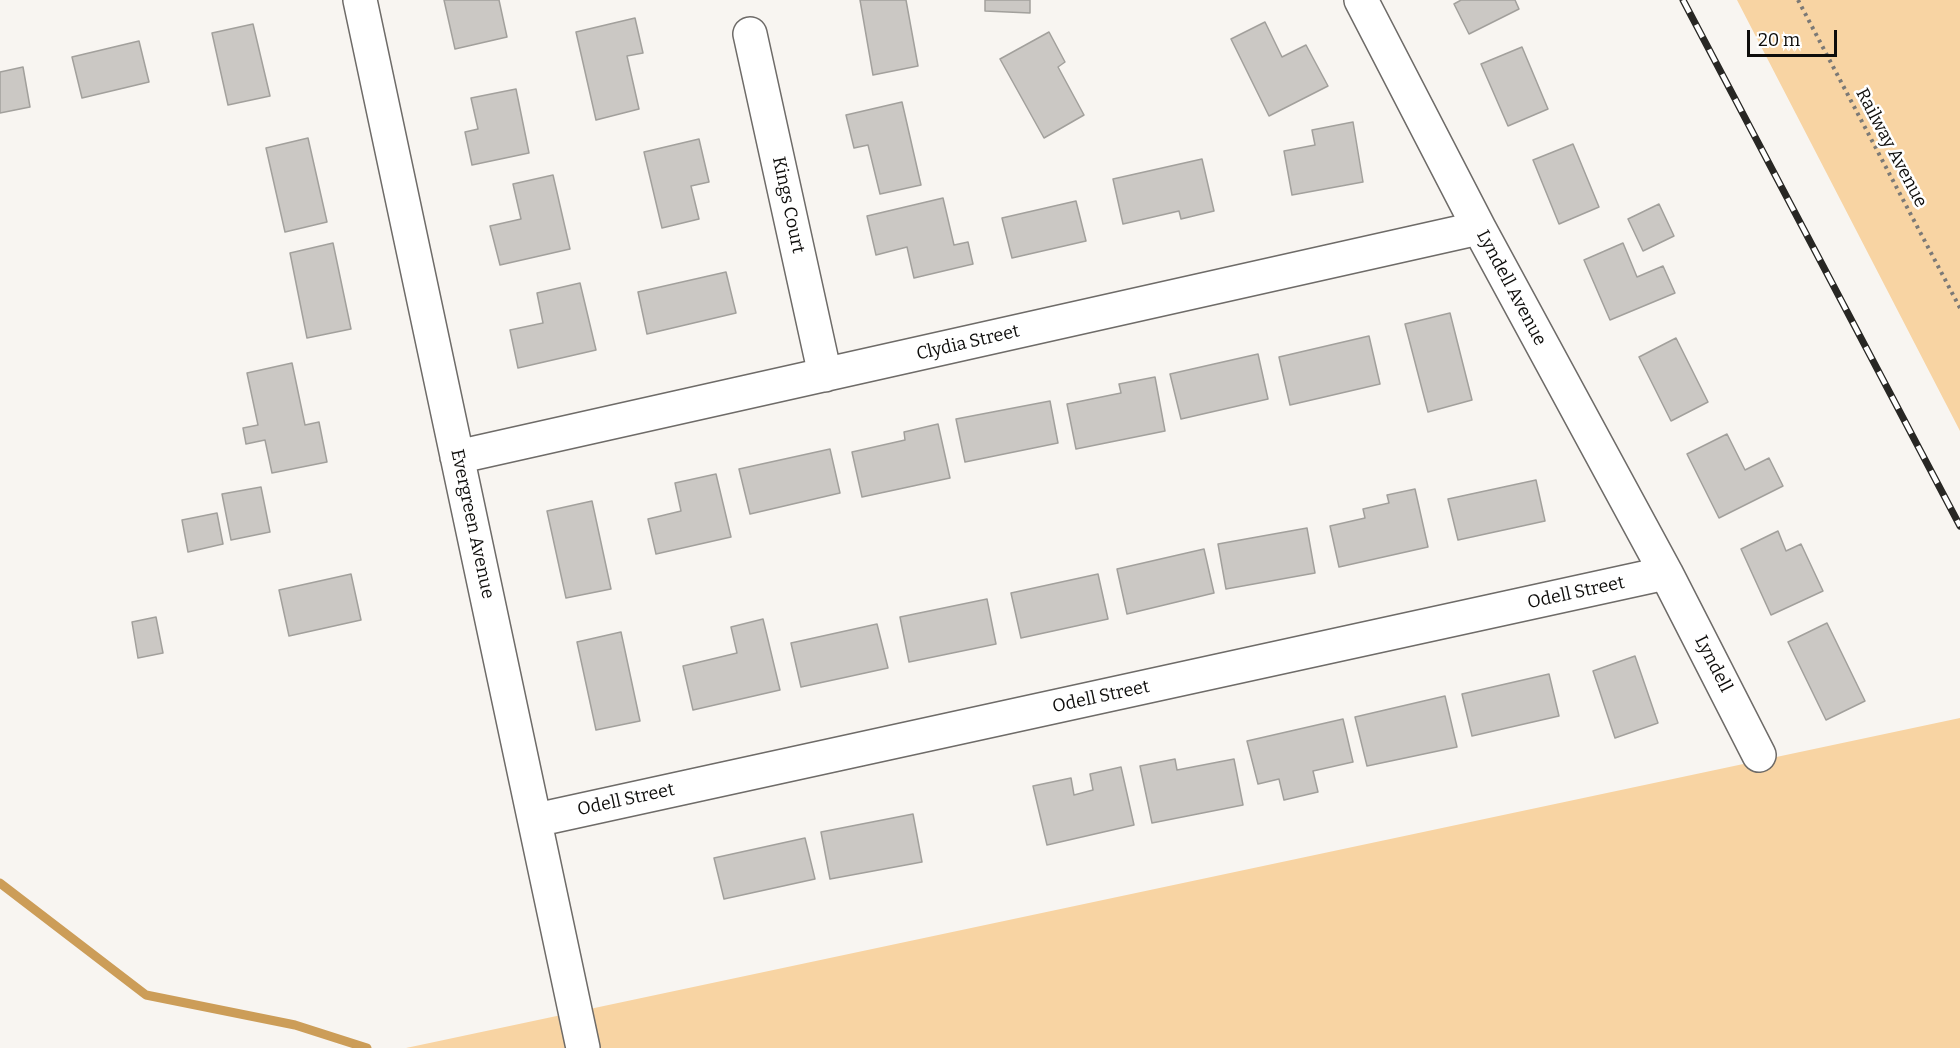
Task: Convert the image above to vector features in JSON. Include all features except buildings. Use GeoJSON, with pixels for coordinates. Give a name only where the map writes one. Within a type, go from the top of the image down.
{"type":"FeatureCollection","features":[{"type":"Feature","properties":{"kind":"street","name":"Evergreen Avenue"},"geometry":{"type":"LineString","coordinates":[[360,0],[583,1048]]}},
{"type":"Feature","properties":{"kind":"street","name":"Lyndell Avenue"},"geometry":{"type":"LineString","coordinates":[[1361,0],[1479,228],[1666,573]]}},
{"type":"Feature","properties":{"kind":"street","name":"Kings Court"},"geometry":{"type":"LineString","coordinates":[[750,34],[825,375]]}},
{"type":"Feature","properties":{"kind":"street","name":"Clydia Street"},"geometry":{"type":"LineString","coordinates":[[457,457],[1479,228]]}},
{"type":"Feature","properties":{"kind":"street","name":"Lyndell"},"geometry":{"type":"LineString","coordinates":[[1666,573],[1759,755]]}},
{"type":"Feature","properties":{"kind":"street","name":"Odell Street"},"geometry":{"type":"LineString","coordinates":[[536,820],[1666,573]]}},
{"type":"Feature","properties":{"kind":"path","name":"Railway Avenue"},"geometry":{"type":"LineString","coordinates":[[1798,0],[1960,308]]}},
{"type":"Feature","properties":{"kind":"shaded area"},"geometry":{"type":"Polygon","coordinates":[[[1737,0],[1960,0],[1960,431],[1737,0]]]}},
{"type":"Feature","properties":{"kind":"shaded area"},"geometry":{"type":"Polygon","coordinates":[[[1960,718],[1960,1048],[406,1048],[1960,718]]]}},
{"type":"Feature","properties":{"kind":"waterway"},"geometry":{"type":"LineString","coordinates":[[0,883],[146,995],[295,1025],[367,1048]]}},
{"type":"Feature","properties":{"kind":"railway"},"geometry":{"type":"LineString","coordinates":[[1683,0],[1960,526]]}}]}
